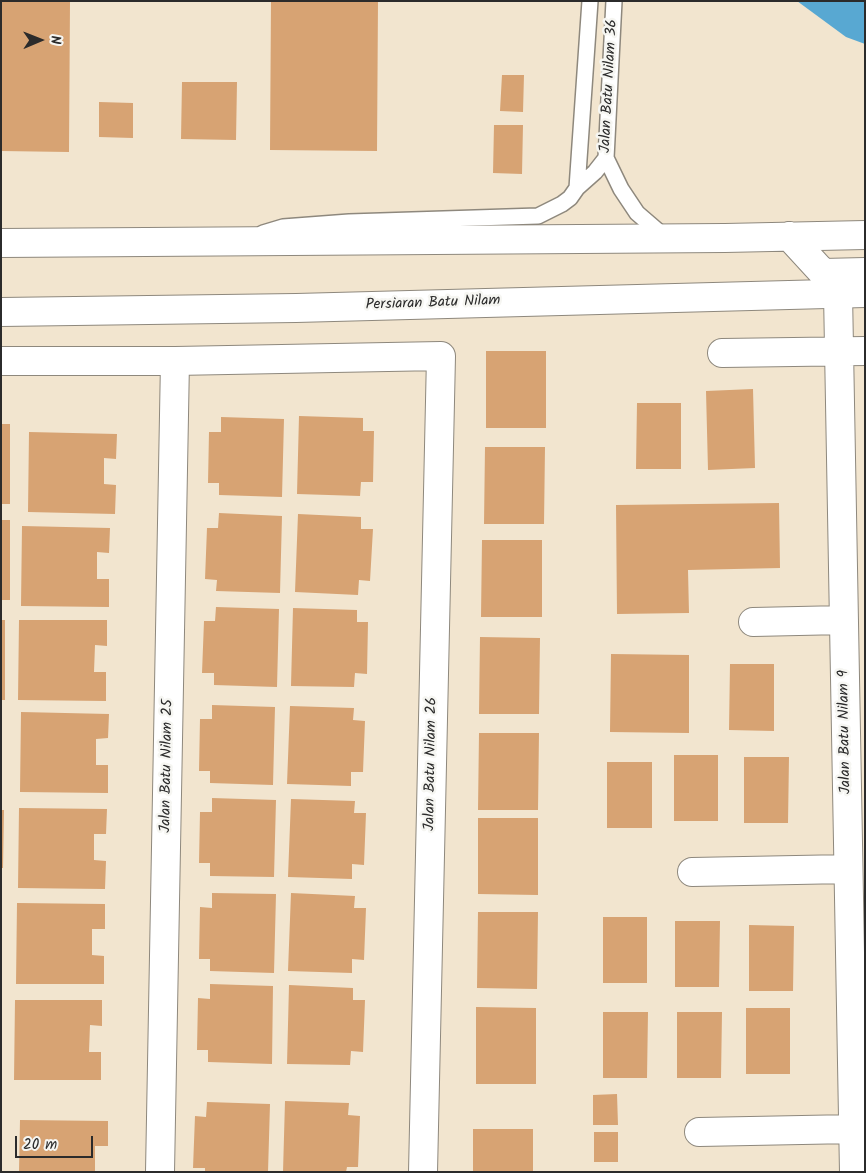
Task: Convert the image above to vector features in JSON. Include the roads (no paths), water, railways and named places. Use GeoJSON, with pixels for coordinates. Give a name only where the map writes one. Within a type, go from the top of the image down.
{"type":"FeatureCollection","features":[{"type":"Feature","properties":{"kind":"street"},"geometry":{"type":"LineString","coordinates":[[1,243],[666,239],[865,234]]}},
{"type":"Feature","properties":{"kind":"street"},"geometry":{"type":"LineString","coordinates":[[789,236],[823,273],[865,272]]}},
{"type":"Feature","properties":{"kind":"street","name":"Persiaran Batu Nilam"},"geometry":{"type":"LineString","coordinates":[[1,312],[296,308],[865,292]]}},
{"type":"Feature","properties":{"kind":"street","name":"Jalan Batu Nilam 9"},"geometry":{"type":"LineString","coordinates":[[838,293],[852,351],[844,620],[854,879],[854,1172]]}},
{"type":"Feature","properties":{"kind":"street"},"geometry":{"type":"LineString","coordinates":[[722,353],[852,351]]}},
{"type":"Feature","properties":{"kind":"street","name":"Jalan Batu Nilam 26"},"geometry":{"type":"LineString","coordinates":[[175,360],[441,356],[422,1172]]}},
{"type":"Feature","properties":{"kind":"street"},"geometry":{"type":"LineString","coordinates":[[1,361],[175,360]]}},
{"type":"Feature","properties":{"kind":"street","name":"Jalan Batu Nilam 25"},"geometry":{"type":"LineString","coordinates":[[160,1172],[175,360]]}},
{"type":"Feature","properties":{"kind":"street"},"geometry":{"type":"LineString","coordinates":[[753,622],[844,620]]}},
{"type":"Feature","properties":{"kind":"street"},"geometry":{"type":"LineString","coordinates":[[692,872],[854,879]]}},
{"type":"Feature","properties":{"kind":"street"},"geometry":{"type":"LineString","coordinates":[[699,1132],[853,1129]]}},
{"type":"Feature","properties":{"kind":"lane"},"geometry":{"type":"LineString","coordinates":[[578,188],[590,1]]}},
{"type":"Feature","properties":{"kind":"lane","name":"Jalan Batu Nilam 36"},"geometry":{"type":"LineString","coordinates":[[614,1],[606,158],[621,189],[637,213],[666,239]]}},
{"type":"Feature","properties":{"kind":"lane"},"geometry":{"type":"LineString","coordinates":[[249,242],[266,232],[283,227],[349,222],[538,216],[570,198],[596,172],[606,158]]}},
{"type":"Feature","properties":{"kind":"water"},"geometry":{"type":"Polygon","coordinates":[[[797,1],[865,1],[865,44],[846,37],[797,1]]]}}]}
